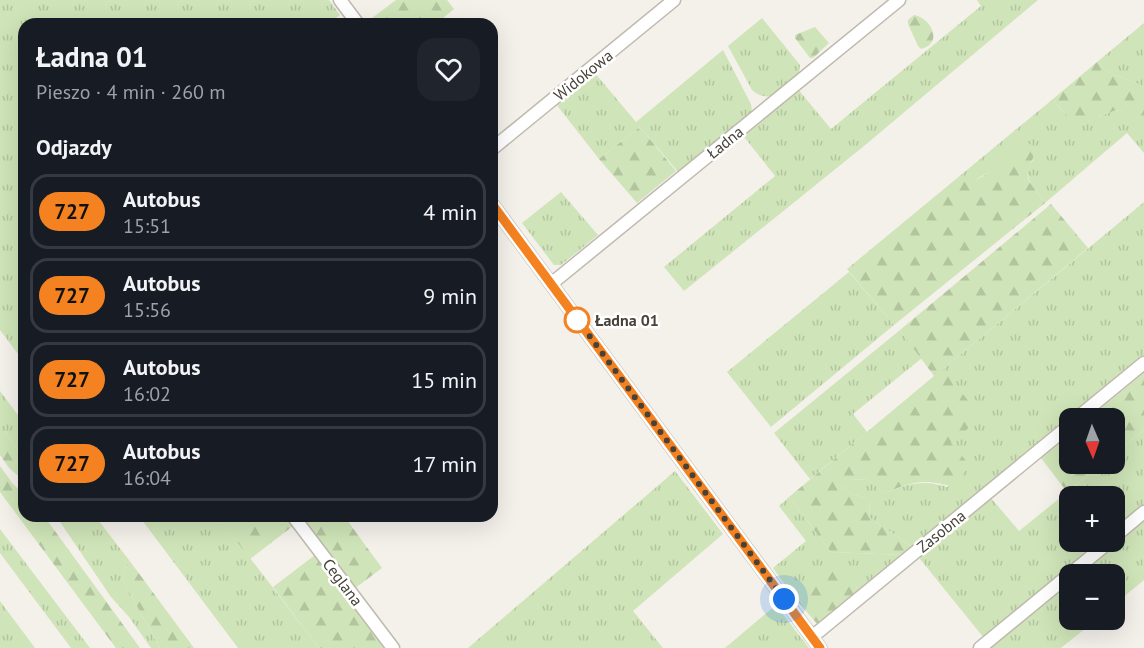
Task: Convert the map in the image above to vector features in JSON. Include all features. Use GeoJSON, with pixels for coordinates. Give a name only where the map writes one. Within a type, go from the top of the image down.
{"type":"FeatureCollection","features":[{"type":"Feature","properties":{"kind":"street"},"geometry":{"type":"LineString","coordinates":[[340,0],[354,18]]}},
{"type":"Feature","properties":{"kind":"street","name":"Widokowa"},"geometry":{"type":"LineString","coordinates":[[498,144],[674,0]]}},
{"type":"Feature","properties":{"kind":"street","name":"Ładna"},"geometry":{"type":"LineString","coordinates":[[551,284],[899,0]]}},
{"type":"Feature","properties":{"kind":"street"},"geometry":{"type":"LineString","coordinates":[[498,212],[820,648]]}},
{"type":"Feature","properties":{"kind":"street"},"geometry":{"type":"LineString","coordinates":[[1089,408],[1144,363]]}},
{"type":"Feature","properties":{"kind":"street","name":"Zasobna"},"geometry":{"type":"LineString","coordinates":[[812,637],[1059,434]]}},
{"type":"Feature","properties":{"kind":"street"},"geometry":{"type":"LineString","coordinates":[[1125,528],[1144,512]]}},
{"type":"Feature","properties":{"kind":"street","name":"Ceglana"},"geometry":{"type":"LineString","coordinates":[[298,522],[393,648]]}},
{"type":"Feature","properties":{"kind":"street"},"geometry":{"type":"LineString","coordinates":[[980,648],[1097,552]]}},
{"type":"Feature","properties":{"kind":"green space"},"geometry":{"type":"Polygon","coordinates":[[[0,0],[329,0],[340,15],[336,18],[18,18],[18,354],[0,330],[0,0]]]}},
{"type":"Feature","properties":{"kind":"green space"},"geometry":{"type":"Polygon","coordinates":[[[396,0],[447,0],[454,9],[443,18],[372,18],[396,0]]]}},
{"type":"Feature","properties":{"kind":"green space"},"geometry":{"type":"Polygon","coordinates":[[[977,0],[1038,0],[864,146],[684,291],[664,267],[775,176],[741,133],[797,88],[831,129],[981,6],[977,0]]]}},
{"type":"Feature","properties":{"kind":"green space"},"geometry":{"type":"Polygon","coordinates":[[[914,15],[926,21],[933,31],[932,42],[921,49],[908,24],[908,20],[914,15]]]}},
{"type":"Feature","properties":{"kind":"green space"},"geometry":{"type":"Polygon","coordinates":[[[762,18],[800,65],[798,79],[770,96],[758,94],[752,90],[728,46],[762,18]]]}},
{"type":"Feature","properties":{"kind":"green space"},"geometry":{"type":"Polygon","coordinates":[[[1144,23],[1144,87],[1113,75],[1097,62],[1144,23]]]}},
{"type":"Feature","properties":{"kind":"green space"},"geometry":{"type":"Polygon","coordinates":[[[815,27],[829,43],[813,58],[810,58],[795,35],[815,27]]]}},
{"type":"Feature","properties":{"kind":"green space"},"geometry":{"type":"Polygon","coordinates":[[[723,50],[751,104],[752,111],[749,118],[679,173],[640,127],[599,159],[556,104],[594,72],[636,122],[723,50]]]}},
{"type":"Feature","properties":{"kind":"green space"},"geometry":{"type":"Polygon","coordinates":[[[1097,62],[1113,75],[1144,87],[1144,119],[1135,127],[1120,110],[1090,120],[1077,120],[1061,110],[1053,99],[1097,62]]]}},
{"type":"Feature","properties":{"kind":"green space"},"geometry":{"type":"Polygon","coordinates":[[[1053,99],[1058,107],[1077,120],[1090,120],[1120,110],[1135,126],[1144,119],[1144,153],[1127,133],[1045,203],[1028,178],[1029,167],[1033,160],[988,173],[971,182],[963,183],[956,179],[1053,99]]]}},
{"type":"Feature","properties":{"kind":"green space"},"geometry":{"type":"Polygon","coordinates":[[[640,127],[676,171],[637,203],[599,159],[640,127]]]}},
{"type":"Feature","properties":{"kind":"green space"},"geometry":{"type":"Polygon","coordinates":[[[1022,142],[1033,147],[1028,178],[1045,203],[894,325],[847,269],[956,179],[974,180],[983,176],[1022,142]]]}},
{"type":"Feature","properties":{"kind":"green space"},"geometry":{"type":"Polygon","coordinates":[[[561,192],[598,235],[561,265],[554,265],[522,223],[561,192]]]}},
{"type":"Feature","properties":{"kind":"green space"},"geometry":{"type":"Polygon","coordinates":[[[1144,202],[1144,357],[1083,408],[1059,408],[1059,428],[914,548],[870,518],[869,499],[852,494],[842,487],[849,479],[869,480],[884,493],[923,483],[948,487],[951,443],[943,369],[1144,202]]]}},
{"type":"Feature","properties":{"kind":"green space"},"geometry":{"type":"Polygon","coordinates":[[[1051,204],[1088,248],[943,369],[970,403],[971,426],[951,443],[967,462],[958,486],[922,482],[884,493],[869,480],[850,479],[842,487],[852,494],[869,499],[870,518],[914,548],[904,555],[831,552],[789,497],[934,376],[900,330],[1051,204]]]}},
{"type":"Feature","properties":{"kind":"green space"},"geometry":{"type":"Polygon","coordinates":[[[849,272],[894,325],[771,427],[727,372],[849,272]]]}},
{"type":"Feature","properties":{"kind":"green space"},"geometry":{"type":"Polygon","coordinates":[[[900,330],[922,358],[853,414],[867,432],[810,479],[774,433],[900,330]]]}},
{"type":"Feature","properties":{"kind":"green space"},"geometry":{"type":"Polygon","coordinates":[[[1144,373],[1144,430],[1125,445],[1125,408],[1101,408],[1144,373]]]}},
{"type":"Feature","properties":{"kind":"green space"},"geometry":{"type":"Polygon","coordinates":[[[0,391],[18,415],[18,450],[0,425],[0,391]]]}},
{"type":"Feature","properties":{"kind":"green space"},"geometry":{"type":"Polygon","coordinates":[[[0,425],[18,450],[18,461],[9,468],[0,455],[0,425]]]}},
{"type":"Feature","properties":{"kind":"green space"},"geometry":{"type":"Polygon","coordinates":[[[1144,430],[1144,507],[1125,523],[1125,486],[1075,486],[1090,474],[1125,474],[1125,445],[1144,430]]]}},
{"type":"Feature","properties":{"kind":"green space"},"geometry":{"type":"Polygon","coordinates":[[[1059,443],[1059,474],[1090,474],[1074,486],[1062,486],[1041,458],[1059,443]]]}},
{"type":"Feature","properties":{"kind":"green space"},"geometry":{"type":"Polygon","coordinates":[[[18,461],[18,476],[9,468],[18,461]]]}},
{"type":"Feature","properties":{"kind":"green space"},"geometry":{"type":"Polygon","coordinates":[[[0,466],[18,489],[18,516],[0,492],[0,466]]]}},
{"type":"Feature","properties":{"kind":"green space"},"geometry":{"type":"Polygon","coordinates":[[[675,471],[723,534],[633,611],[663,648],[468,648],[675,471]]]}},
{"type":"Feature","properties":{"kind":"green space"},"geometry":{"type":"Polygon","coordinates":[[[789,497],[831,552],[904,555],[860,591],[835,561],[793,596],[773,568],[806,541],[779,506],[789,497]]]}},
{"type":"Feature","properties":{"kind":"green space"},"geometry":{"type":"Polygon","coordinates":[[[991,498],[1019,531],[1059,499],[1059,552],[1090,552],[1075,564],[1059,564],[1059,577],[984,638],[920,559],[922,554],[991,498]]]}},
{"type":"Feature","properties":{"kind":"green space"},"geometry":{"type":"Polygon","coordinates":[[[1144,517],[1144,580],[1125,596],[1125,564],[1086,564],[1101,552],[1125,552],[1125,532],[1144,517]]]}},
{"type":"Feature","properties":{"kind":"green space"},"geometry":{"type":"Polygon","coordinates":[[[22,522],[48,522],[140,648],[116,648],[22,522]]]}},
{"type":"Feature","properties":{"kind":"green space"},"geometry":{"type":"Polygon","coordinates":[[[60,522],[100,522],[129,560],[122,579],[160,648],[151,648],[129,617],[111,597],[60,522]]]}},
{"type":"Feature","properties":{"kind":"green space"},"geometry":{"type":"Polygon","coordinates":[[[144,522],[223,522],[319,648],[238,648],[144,522]]]}},
{"type":"Feature","properties":{"kind":"green space"},"geometry":{"type":"Polygon","coordinates":[[[222,522],[290,522],[293,526],[250,559],[222,522]]]}},
{"type":"Feature","properties":{"kind":"green space"},"geometry":{"type":"Polygon","coordinates":[[[303,522],[348,522],[382,568],[354,589],[303,522]]]}},
{"type":"Feature","properties":{"kind":"green space"},"geometry":{"type":"Polygon","coordinates":[[[0,529],[90,648],[71,648],[0,553],[0,529]]]}},
{"type":"Feature","properties":{"kind":"green space"},"geometry":{"type":"Polygon","coordinates":[[[315,555],[384,648],[319,648],[273,587],[315,555]]]}},
{"type":"Feature","properties":{"kind":"green space"},"geometry":{"type":"Polygon","coordinates":[[[129,560],[194,648],[160,648],[122,579],[129,560]]]}},
{"type":"Feature","properties":{"kind":"green space"},"geometry":{"type":"Polygon","coordinates":[[[835,560],[860,591],[819,626],[793,596],[835,560]]]}},
{"type":"Feature","properties":{"kind":"green space"},"geometry":{"type":"Polygon","coordinates":[[[1059,586],[1059,630],[1084,630],[1061,648],[985,648],[1059,586]]]}},
{"type":"Feature","properties":{"kind":"green space"},"geometry":{"type":"Polygon","coordinates":[[[0,601],[35,648],[0,648],[0,601]]]}},
{"type":"Feature","properties":{"kind":"green space"},"geometry":{"type":"Polygon","coordinates":[[[776,605],[809,648],[725,648],[776,605]]]}},
{"type":"Feature","properties":{"kind":"bus line","name":"727"},"geometry":{"type":"LineString","coordinates":[[498,212],[820,648]]}},
{"type":"Feature","properties":{"kind":"place","name":"Ładna 01"},"geometry":{"type":"Point","coordinates":[577,320]}},
{"type":"Feature","properties":{"kind":"route"},"geometry":{"type":"LineString","coordinates":[[577,320],[574,315],[784,599]]}}]}
